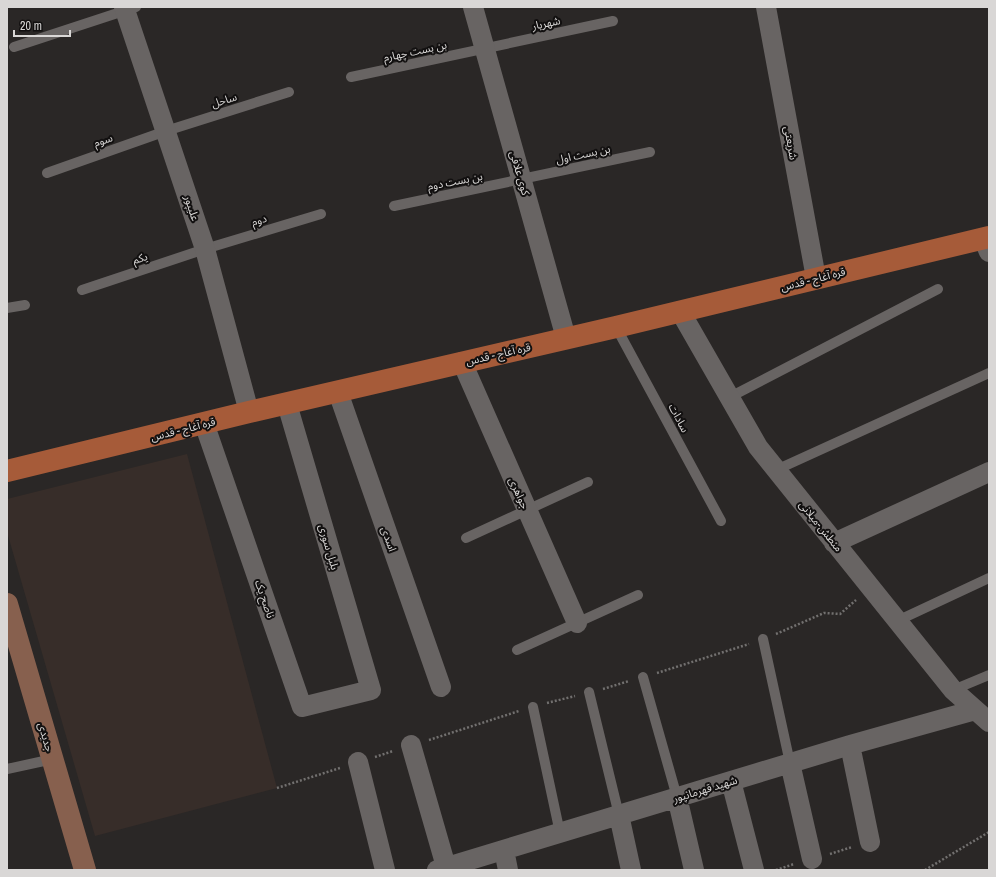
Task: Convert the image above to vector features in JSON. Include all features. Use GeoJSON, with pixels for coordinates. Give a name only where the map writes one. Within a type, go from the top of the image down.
{"type":"FeatureCollection","features":[{"type":"Feature","properties":{"kind":"main road","name":"قره آغاج - قدس"},"geometry":{"type":"LineString","coordinates":[[7,472],[204,423],[616,327],[816,278],[987,242]]}},
{"type":"Feature","properties":{"kind":"street","name":"کوی علافی"},"geometry":{"type":"LineString","coordinates":[[473,7],[566,338]]}},
{"type":"Feature","properties":{"kind":"street","name":"شریعتی"},"geometry":{"type":"LineString","coordinates":[[766,7],[816,278]]}},
{"type":"Feature","properties":{"kind":"street","name":"علیپور"},"geometry":{"type":"LineString","coordinates":[[129,8],[166,131],[205,249],[250,412]]}},
{"type":"Feature","properties":{"kind":"street","name":"منطش-میلانی"},"geometry":{"type":"LineString","coordinates":[[680,311],[758,447],[953,690],[982,716]]}},
{"type":"Feature","properties":{"kind":"street","name":"جواهری"},"geometry":{"type":"LineString","coordinates":[[462,362],[577,623]]}},
{"type":"Feature","properties":{"kind":"street","name":"اسدی"},"geometry":{"type":"LineString","coordinates":[[338,392],[441,686]]}},
{"type":"Feature","properties":{"kind":"street","name":"بلبل سوری"},"geometry":{"type":"LineString","coordinates":[[287,404],[371,690]]}},
{"type":"Feature","properties":{"kind":"street","name":"ناصح یک"},"geometry":{"type":"LineString","coordinates":[[204,423],[302,707],[371,690]]}},
{"type":"Feature","properties":{"kind":"street"},"geometry":{"type":"LineString","coordinates":[[834,543],[989,472]]}},
{"type":"Feature","properties":{"kind":"street","name":"جدیدی"},"geometry":{"type":"LineString","coordinates":[[7,604],[11,630],[53,759],[86,870]]}},
{"type":"Feature","properties":{"kind":"street","name":"شهید قهرمانپور"},"geometry":{"type":"LineString","coordinates":[[443,869],[850,745],[982,716]]}},
{"type":"Feature","properties":{"kind":"street"},"geometry":{"type":"LineString","coordinates":[[411,745],[443,869]]}},
{"type":"Feature","properties":{"kind":"street"},"geometry":{"type":"LineString","coordinates":[[850,745],[870,842]]}},
{"type":"Feature","properties":{"kind":"street"},"geometry":{"type":"LineString","coordinates":[[358,762],[385,870]]}},
{"type":"Feature","properties":{"kind":"street"},"geometry":{"type":"LineString","coordinates":[[790,763],[812,859]]}},
{"type":"Feature","properties":{"kind":"street"},"geometry":{"type":"LineString","coordinates":[[731,781],[754,870]]}},
{"type":"Feature","properties":{"kind":"street"},"geometry":{"type":"LineString","coordinates":[[677,797],[694,870]]}},
{"type":"Feature","properties":{"kind":"street"},"geometry":{"type":"LineString","coordinates":[[619,815],[631,870]]}},
{"type":"Feature","properties":{"kind":"street"},"geometry":{"type":"LineString","coordinates":[[504,850],[508,870]]}},
{"type":"Feature","properties":{"kind":"lane"},"geometry":{"type":"LineString","coordinates":[[14,47],[129,8]]}},
{"type":"Feature","properties":{"kind":"lane","name":"شهریار"},"geometry":{"type":"LineString","coordinates":[[484,48],[613,21]]}},
{"type":"Feature","properties":{"kind":"lane","name":"بن بست چهارم"},"geometry":{"type":"LineString","coordinates":[[351,77],[484,48]]}},
{"type":"Feature","properties":{"kind":"lane","name":"ساحل"},"geometry":{"type":"LineString","coordinates":[[166,131],[289,92]]}},
{"type":"Feature","properties":{"kind":"lane","name":"سوم"},"geometry":{"type":"LineString","coordinates":[[47,173],[166,131]]}},
{"type":"Feature","properties":{"kind":"lane","name":"بن بست اول"},"geometry":{"type":"LineString","coordinates":[[522,180],[650,152]]}},
{"type":"Feature","properties":{"kind":"lane","name":"بن بست دوم"},"geometry":{"type":"LineString","coordinates":[[394,206],[522,180]]}},
{"type":"Feature","properties":{"kind":"lane","name":"دوم"},"geometry":{"type":"LineString","coordinates":[[205,249],[321,214]]}},
{"type":"Feature","properties":{"kind":"lane","name":"یکم"},"geometry":{"type":"LineString","coordinates":[[82,290],[205,249]]}},
{"type":"Feature","properties":{"kind":"lane"},"geometry":{"type":"LineString","coordinates":[[730,398],[938,290]]}},
{"type":"Feature","properties":{"kind":"lane"},"geometry":{"type":"LineString","coordinates":[[7,308],[25,305]]}},
{"type":"Feature","properties":{"kind":"lane","name":"سادات"},"geometry":{"type":"LineString","coordinates":[[616,327],[721,521]]}},
{"type":"Feature","properties":{"kind":"lane"},"geometry":{"type":"LineString","coordinates":[[776,470],[989,373]]}},
{"type":"Feature","properties":{"kind":"lane"},"geometry":{"type":"LineString","coordinates":[[466,538],[588,482]]}},
{"type":"Feature","properties":{"kind":"lane"},"geometry":{"type":"LineString","coordinates":[[897,621],[989,578]]}},
{"type":"Feature","properties":{"kind":"lane"},"geometry":{"type":"LineString","coordinates":[[517,650],[638,595]]}},
{"type":"Feature","properties":{"kind":"lane"},"geometry":{"type":"LineString","coordinates":[[763,639],[790,763]]}},
{"type":"Feature","properties":{"kind":"lane"},"geometry":{"type":"LineString","coordinates":[[953,690],[989,675]]}},
{"type":"Feature","properties":{"kind":"lane"},"geometry":{"type":"LineString","coordinates":[[643,677],[677,797]]}},
{"type":"Feature","properties":{"kind":"lane"},"geometry":{"type":"LineString","coordinates":[[589,692],[619,815]]}},
{"type":"Feature","properties":{"kind":"lane"},"geometry":{"type":"LineString","coordinates":[[533,707],[560,833]]}},
{"type":"Feature","properties":{"kind":"lane"},"geometry":{"type":"LineString","coordinates":[[7,769],[53,759]]}},
{"type":"Feature","properties":{"kind":"path"},"geometry":{"type":"LineString","coordinates":[[925,870],[989,832]]}},
{"type":"Feature","properties":{"kind":"shaded area"},"geometry":{"type":"Polygon","coordinates":[[[187,454],[277,788],[95,836],[7,532],[7,499],[187,454]]]}}]}
